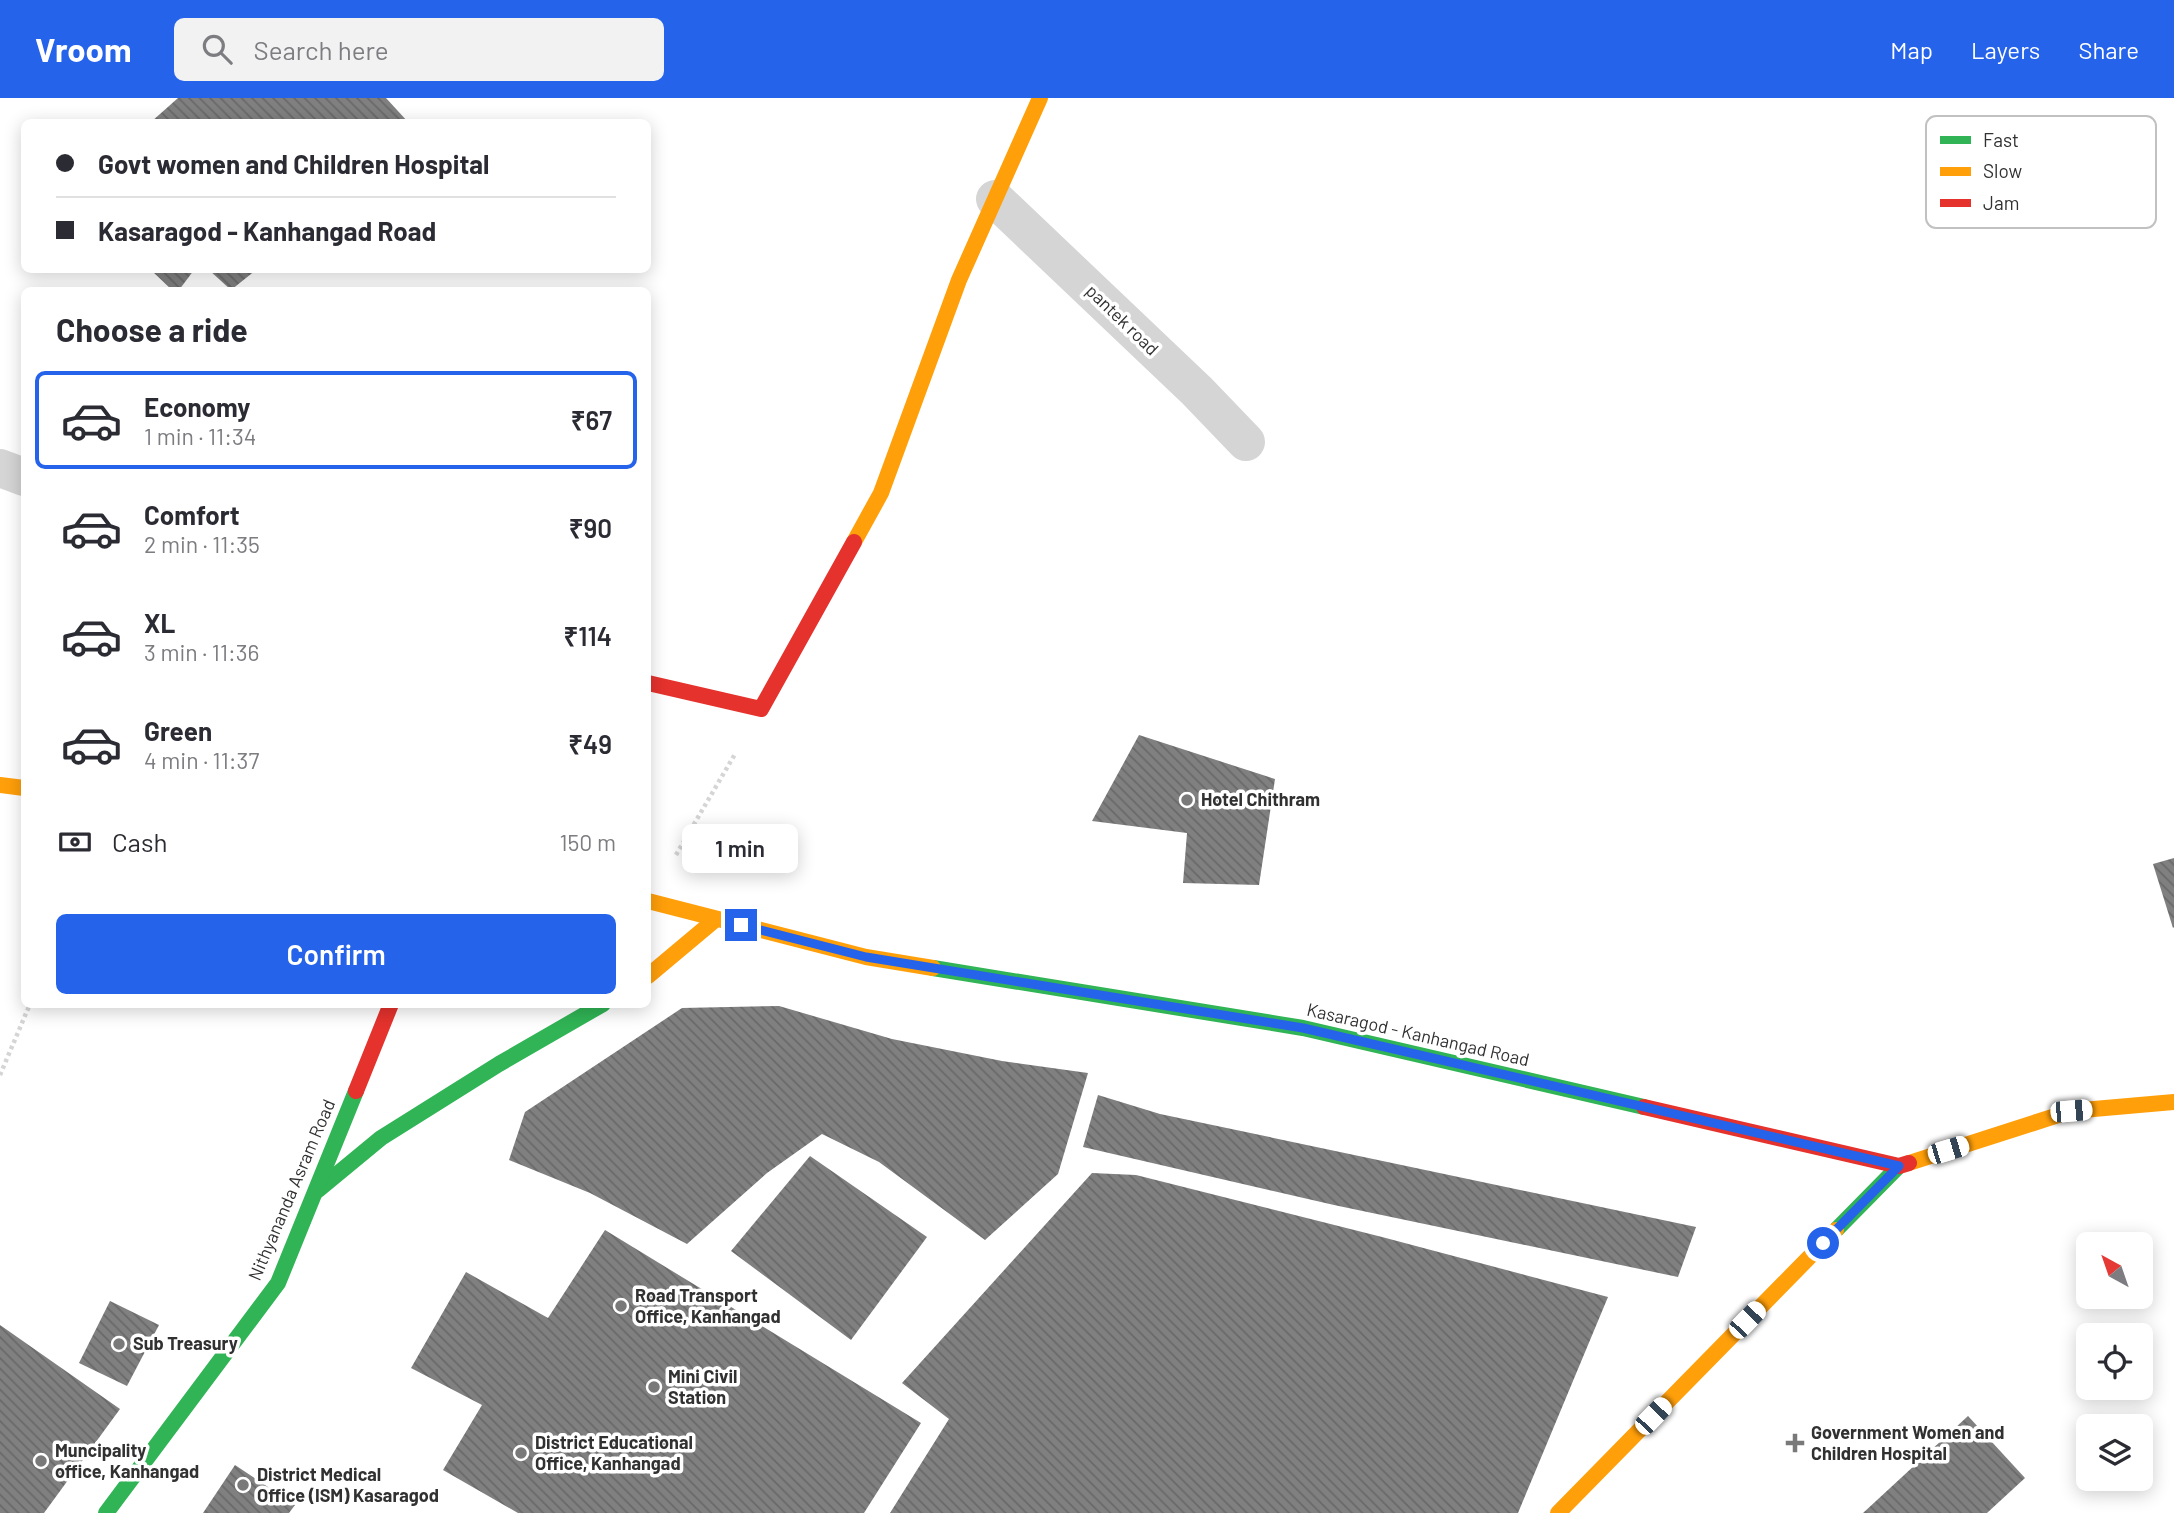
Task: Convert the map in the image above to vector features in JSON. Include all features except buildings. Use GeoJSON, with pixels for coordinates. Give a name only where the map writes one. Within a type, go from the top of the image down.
{"type":"FeatureCollection","features":[{"type":"Feature","properties":{"kind":"main road"},"geometry":{"type":"LineString","coordinates":[[651,684],[761,709],[881,493],[959,281],[1040,98]]}},
{"type":"Feature","properties":{"kind":"main road"},"geometry":{"type":"LineString","coordinates":[[0,785],[21,788]]}},
{"type":"Feature","properties":{"kind":"main road","name":"Kasaragod - Kanhangad Road"},"geometry":{"type":"LineString","coordinates":[[651,902],[866,957],[1303,1028],[1899,1166]]}},
{"type":"Feature","properties":{"kind":"main road"},"geometry":{"type":"LineString","coordinates":[[651,973],[716,919]]}},
{"type":"Feature","properties":{"kind":"main road","name":"Nithyananda Asram Road"},"geometry":{"type":"LineString","coordinates":[[106,1513],[278,1283],[389,1008]]}},
{"type":"Feature","properties":{"kind":"main road"},"geometry":{"type":"LineString","coordinates":[[314,1193],[381,1138],[499,1064],[596,1008]]}},
{"type":"Feature","properties":{"kind":"main road"},"geometry":{"type":"LineString","coordinates":[[1558,1513],[1899,1166],[2071,1111],[2174,1101]]}},
{"type":"Feature","properties":{"kind":"street","name":"pantek road"},"geometry":{"type":"LineString","coordinates":[[995,200],[1197,391],[1246,442]]}},
{"type":"Feature","properties":{"kind":"street"},"geometry":{"type":"LineString","coordinates":[[0,468],[21,477]]}},
{"type":"Feature","properties":{"kind":"path"},"geometry":{"type":"LineString","coordinates":[[651,898],[761,709]]}},
{"type":"Feature","properties":{"kind":"path"},"geometry":{"type":"LineString","coordinates":[[0,1075],[28,1008]]}},
{"type":"Feature","properties":{"kind":"traffic: fast"},"geometry":{"type":"LineString","coordinates":[[933,968],[1303,1028],[1644,1107]]}},
{"type":"Feature","properties":{"kind":"traffic: fast"},"geometry":{"type":"LineString","coordinates":[[318,1190],[381,1138],[499,1064],[596,1008]]}},
{"type":"Feature","properties":{"kind":"traffic: fast"},"geometry":{"type":"LineString","coordinates":[[106,1513],[278,1283],[356,1091]]}},
{"type":"Feature","properties":{"kind":"traffic: fast"},"geometry":{"type":"LineString","coordinates":[[1836,1230],[1899,1166]]}},
{"type":"Feature","properties":{"kind":"traffic: slow"},"geometry":{"type":"LineString","coordinates":[[854,542],[881,493],[959,280],[1040,98]]}},
{"type":"Feature","properties":{"kind":"traffic: slow"},"geometry":{"type":"LineString","coordinates":[[0,785],[21,788]]}},
{"type":"Feature","properties":{"kind":"traffic: slow"},"geometry":{"type":"LineString","coordinates":[[651,902],[866,957],[933,968]]}},
{"type":"Feature","properties":{"kind":"traffic: slow"},"geometry":{"type":"LineString","coordinates":[[651,973],[716,919]]}},
{"type":"Feature","properties":{"kind":"traffic: slow"},"geometry":{"type":"LineString","coordinates":[[1909,1163],[2071,1111],[2174,1102]]}},
{"type":"Feature","properties":{"kind":"traffic: slow"},"geometry":{"type":"LineString","coordinates":[[1558,1513],[1836,1230]]}},
{"type":"Feature","properties":{"kind":"traffic: jam"},"geometry":{"type":"LineString","coordinates":[[651,684],[761,709],[854,542]]}},
{"type":"Feature","properties":{"kind":"traffic: jam"},"geometry":{"type":"LineString","coordinates":[[356,1091],[389,1008]]}},
{"type":"Feature","properties":{"kind":"traffic: jam"},"geometry":{"type":"LineString","coordinates":[[1644,1107],[1899,1166],[1909,1163]]}},
{"type":"Feature","properties":{"kind":"place","name":"Hotel Chithram"},"geometry":{"type":"Point","coordinates":[1187,800]}},
{"type":"Feature","properties":{"kind":"place","name":"Road Transport Office, Kanhangad"},"geometry":{"type":"Point","coordinates":[621,1306]}},
{"type":"Feature","properties":{"kind":"place","name":"Sub Treasury"},"geometry":{"type":"Point","coordinates":[119,1344]}},
{"type":"Feature","properties":{"kind":"place","name":"Mini Civil Station"},"geometry":{"type":"Point","coordinates":[654,1387]}},
{"type":"Feature","properties":{"kind":"place","name":"Government Women and Children Hospital"},"geometry":{"type":"Point","coordinates":[1795,1443]}},
{"type":"Feature","properties":{"kind":"place","name":"District Educational Office, Kanhangad"},"geometry":{"type":"Point","coordinates":[521,1453]}},
{"type":"Feature","properties":{"kind":"place","name":"Muncipality office, Kanhangad"},"geometry":{"type":"Point","coordinates":[41,1461]}},
{"type":"Feature","properties":{"kind":"place","name":"District Medical Office (ISM) Kasaragod"},"geometry":{"type":"Point","coordinates":[243,1485]}},
{"type":"Feature","properties":{"kind":"route"},"geometry":{"type":"LineString","coordinates":[[741,925],[866,957],[1303,1028],[1899,1166],[1823,1243]]}}]}
